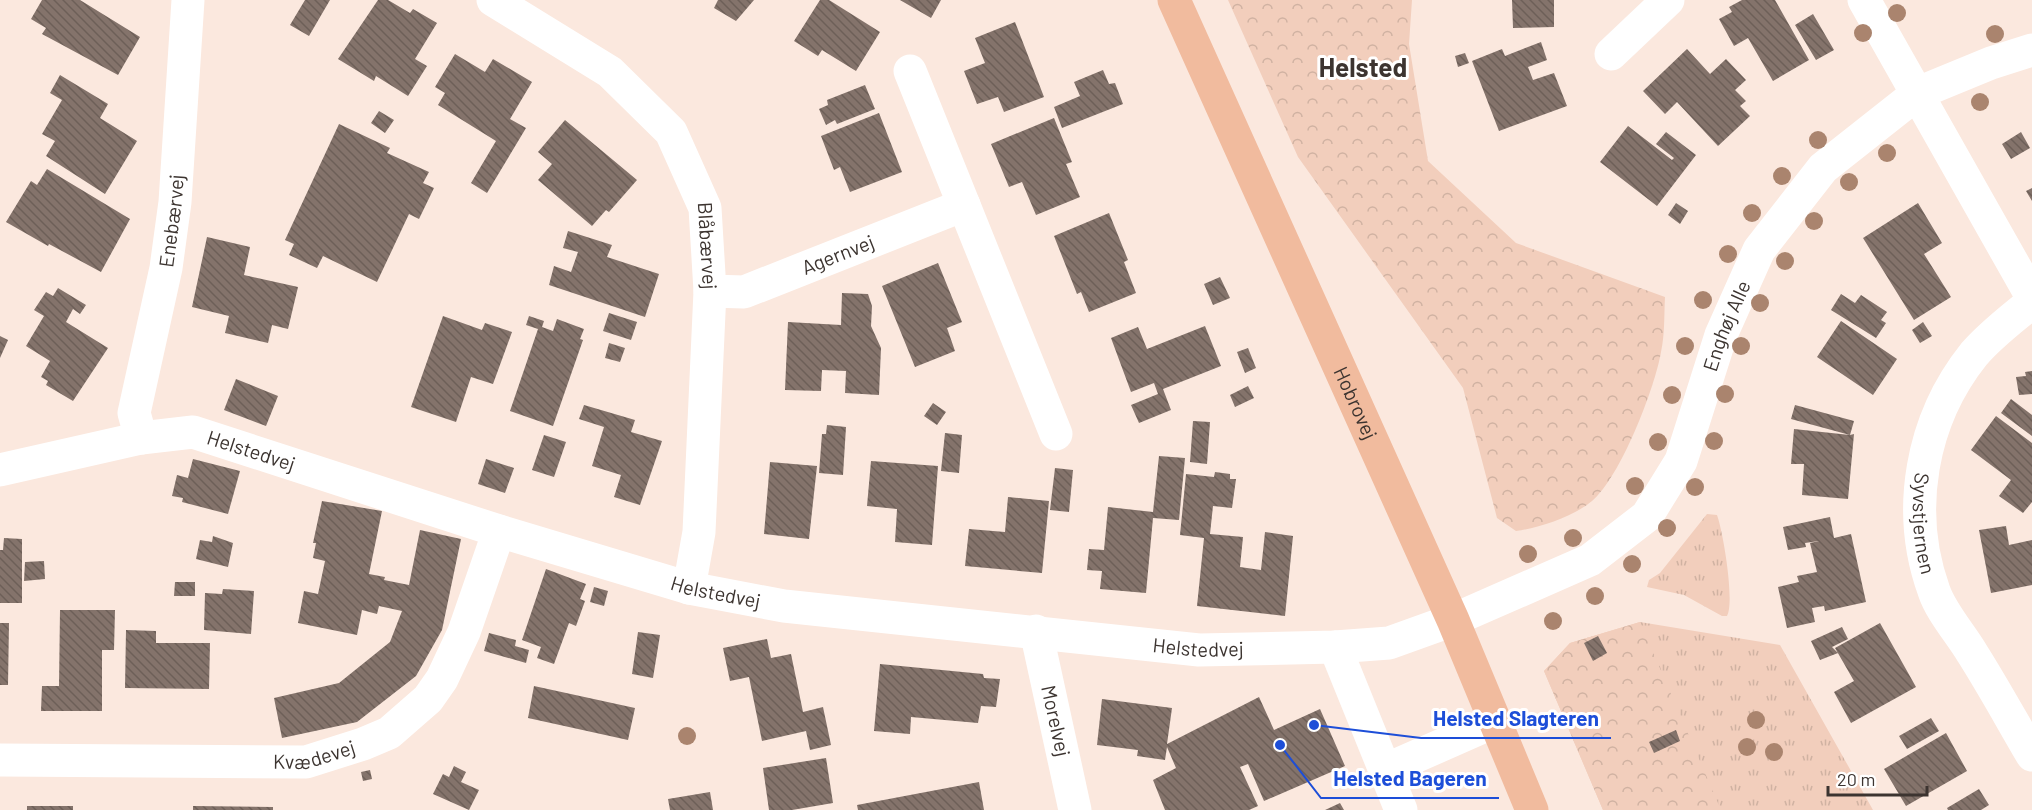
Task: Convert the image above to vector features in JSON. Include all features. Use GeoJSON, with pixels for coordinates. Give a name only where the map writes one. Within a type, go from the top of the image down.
{"type":"FeatureCollection","features":[{"type":"Feature","properties":{"kind":"main road","name":"Hobrovej"},"geometry":{"type":"LineString","coordinates":[[1174,0],[1453,620],[1532,810]]}},
{"type":"Feature","properties":{"kind":"street","name":"Enebærvej"},"geometry":{"type":"LineString","coordinates":[[141,438],[134,413],[166,268],[172,224],[188,0]]}},
{"type":"Feature","properties":{"kind":"street","name":"Blåbærvej"},"geometry":{"type":"LineString","coordinates":[[493,0],[610,72],[671,132],[705,208],[710,291],[699,532],[689,588]]}},
{"type":"Feature","properties":{"kind":"street"},"geometry":{"type":"LineString","coordinates":[[1611,54],[1668,0]]}},
{"type":"Feature","properties":{"kind":"street"},"geometry":{"type":"LineString","coordinates":[[1864,0],[2032,297]]}},
{"type":"Feature","properties":{"kind":"street","name":"Enghøj Alle"},"geometry":{"type":"LineString","coordinates":[[1453,620],[1590,560],[1647,516],[1681,461],[1721,335],[1760,250],[1823,168],[1918,93],[1991,63],[2032,50]]}},
{"type":"Feature","properties":{"kind":"street"},"geometry":{"type":"LineString","coordinates":[[910,71],[1056,434]]}},
{"type":"Feature","properties":{"kind":"street","name":"Agernvej"},"geometry":{"type":"LineString","coordinates":[[710,291],[744,292],[964,205]]}},
{"type":"Feature","properties":{"kind":"street","name":"Syvstjernen"},"geometry":{"type":"LineString","coordinates":[[2032,302],[1976,352],[1956,378],[1940,409],[1927,445],[1919,518],[1922,547],[1934,593],[1984,672],[2032,755]]}},
{"type":"Feature","properties":{"kind":"street","name":"Helstedvej"},"geometry":{"type":"LineString","coordinates":[[0,470],[141,438],[193,432],[499,531],[689,588],[784,606],[1199,650],[1335,647],[1389,643],[1453,620]]}},
{"type":"Feature","properties":{"kind":"street","name":"Kvædevej"},"geometry":{"type":"LineString","coordinates":[[0,760],[306,762],[363,744],[388,733],[428,699],[446,671],[464,632],[499,531]]}},
{"type":"Feature","properties":{"kind":"street","name":"Morelvej"},"geometry":{"type":"LineString","coordinates":[[1036,631],[1075,810]]}},
{"type":"Feature","properties":{"kind":"street"},"geometry":{"type":"LineString","coordinates":[[1335,647],[1401,810]]}},
{"type":"Feature","properties":{"kind":"street"},"geometry":{"type":"LineString","coordinates":[[1385,770],[1494,722]]}},
{"type":"Feature","properties":{"kind":"green space"},"geometry":{"type":"Polygon","coordinates":[[[1228,0],[1412,0],[1409,44],[1428,161],[1516,243],[1665,297],[1661,352],[1644,409],[1614,473],[1603,489],[1584,507],[1556,521],[1516,531],[1497,518],[1463,388],[1298,157],[1228,0]]]}},
{"type":"Feature","properties":{"kind":"green space"},"geometry":{"type":"Polygon","coordinates":[[[1707,514],[1717,515],[1722,536],[1730,597],[1727,616],[1722,616],[1684,595],[1647,587],[1649,580],[1660,573],[1707,514]]]}},
{"type":"Feature","properties":{"kind":"green space"},"geometry":{"type":"Polygon","coordinates":[[[1640,622],[1780,645],[1873,810],[1603,810],[1544,671],[1570,643],[1640,622]]]}},
{"type":"Feature","properties":{"kind":"green space"},"geometry":{"type":"Polygon","coordinates":[[[1640,622],[1721,810],[1603,810],[1544,671],[1570,643],[1640,622]]]}},
{"type":"Feature","properties":{"kind":"building"},"geometry":{"type":"Polygon","coordinates":[[[42,0],[80,0],[140,37],[118,75],[42,34],[46,28],[31,19],[42,0]]]}},
{"type":"Feature","properties":{"kind":"building"},"geometry":{"type":"Polygon","coordinates":[[[305,0],[330,0],[309,36],[290,25],[305,0]]]}},
{"type":"Feature","properties":{"kind":"building"},"geometry":{"type":"Polygon","coordinates":[[[378,0],[388,0],[410,13],[413,9],[437,23],[415,59],[427,66],[408,96],[376,76],[374,81],[338,59],[378,0]]]}},
{"type":"Feature","properties":{"kind":"building"},"geometry":{"type":"Polygon","coordinates":[[[718,0],[754,0],[736,21],[714,8],[718,0]]]}},
{"type":"Feature","properties":{"kind":"building"},"geometry":{"type":"Polygon","coordinates":[[[820,0],[829,0],[880,32],[856,71],[822,50],[818,56],[794,41],[820,0]]]}},
{"type":"Feature","properties":{"kind":"building"},"geometry":{"type":"Polygon","coordinates":[[[900,0],[941,0],[931,18],[900,0]]]}},
{"type":"Feature","properties":{"kind":"building"},"geometry":{"type":"Polygon","coordinates":[[[1512,0],[1554,0],[1554,27],[1513,28],[1512,0]]]}},
{"type":"Feature","properties":{"kind":"building"},"geometry":{"type":"Polygon","coordinates":[[[1742,0],[1775,0],[1809,60],[1773,81],[1748,38],[1734,46],[1719,19],[1732,12],[1729,7],[1742,0]]]}},
{"type":"Feature","properties":{"kind":"building"},"geometry":{"type":"Polygon","coordinates":[[[1813,14],[1834,50],[1816,60],[1795,25],[1813,14]]]}},
{"type":"Feature","properties":{"kind":"building"},"geometry":{"type":"Polygon","coordinates":[[[1015,22],[1044,97],[1004,112],[998,97],[977,104],[964,71],[985,63],[975,38],[1015,22]]]}},
{"type":"Feature","properties":{"kind":"building"},"geometry":{"type":"Polygon","coordinates":[[[1541,42],[1547,60],[1528,67],[1533,80],[1554,73],[1567,106],[1499,131],[1472,61],[1502,49],[1505,56],[1541,42]]]}},
{"type":"Feature","properties":{"kind":"building"},"geometry":{"type":"Polygon","coordinates":[[[1687,49],[1710,74],[1726,59],[1746,80],[1735,90],[1746,101],[1740,106],[1750,116],[1718,146],[1677,102],[1665,114],[1643,91],[1687,49]]]}},
{"type":"Feature","properties":{"kind":"building"},"geometry":{"type":"Polygon","coordinates":[[[1465,53],[1469,63],[1458,67],[1455,56],[1465,53]]]}},
{"type":"Feature","properties":{"kind":"building"},"geometry":{"type":"Polygon","coordinates":[[[455,54],[485,72],[493,59],[532,82],[510,119],[526,128],[487,193],[471,183],[496,141],[438,105],[445,93],[435,87],[455,54]]]}},
{"type":"Feature","properties":{"kind":"building"},"geometry":{"type":"Polygon","coordinates":[[[1103,70],[1109,84],[1115,83],[1123,104],[1062,128],[1054,107],[1080,96],[1074,82],[1103,70]]]}},
{"type":"Feature","properties":{"kind":"building"},"geometry":{"type":"Polygon","coordinates":[[[60,75],[108,104],[100,118],[137,141],[105,194],[46,156],[55,141],[42,134],[62,100],[50,93],[60,75]]]}},
{"type":"Feature","properties":{"kind":"building"},"geometry":{"type":"Polygon","coordinates":[[[865,85],[875,109],[837,124],[835,120],[826,125],[819,109],[828,105],[827,100],[865,85]]]}},
{"type":"Feature","properties":{"kind":"building"},"geometry":{"type":"Polygon","coordinates":[[[379,111],[394,120],[385,133],[371,123],[379,111]]]}},
{"type":"Feature","properties":{"kind":"building"},"geometry":{"type":"Polygon","coordinates":[[[879,113],[902,172],[850,192],[840,167],[834,170],[821,136],[879,113]]]}},
{"type":"Feature","properties":{"kind":"building"},"geometry":{"type":"Polygon","coordinates":[[[1054,118],[1072,162],[1066,164],[1080,197],[1036,215],[1022,182],[1009,187],[991,144],[1054,118]]]}},
{"type":"Feature","properties":{"kind":"building"},"geometry":{"type":"Polygon","coordinates":[[[565,120],[637,180],[609,212],[606,210],[592,226],[538,180],[552,164],[538,152],[565,120]]]}},
{"type":"Feature","properties":{"kind":"building"},"geometry":{"type":"Polygon","coordinates":[[[339,124],[390,148],[387,153],[429,172],[423,183],[434,188],[419,219],[409,214],[377,282],[323,256],[317,268],[289,255],[294,244],[285,240],[339,124]]]}},
{"type":"Feature","properties":{"kind":"building"},"geometry":{"type":"Polygon","coordinates":[[[1628,126],[1672,160],[1674,158],[1656,144],[1666,132],[1696,155],[1657,206],[1600,162],[1628,126]]]}},
{"type":"Feature","properties":{"kind":"building"},"geometry":{"type":"Polygon","coordinates":[[[2021,132],[2030,148],[2011,159],[2002,144],[2021,132]]]}},
{"type":"Feature","properties":{"kind":"building"},"geometry":{"type":"Polygon","coordinates":[[[47,169],[130,219],[101,272],[6,222],[31,181],[37,185],[47,169]]]}},
{"type":"Feature","properties":{"kind":"building"},"geometry":{"type":"Polygon","coordinates":[[[2032,188],[2032,201],[2026,191],[2032,188]]]}},
{"type":"Feature","properties":{"kind":"building"},"geometry":{"type":"Polygon","coordinates":[[[1676,203],[1688,211],[1680,224],[1668,215],[1676,203]]]}},
{"type":"Feature","properties":{"kind":"building"},"geometry":{"type":"Polygon","coordinates":[[[1918,203],[1942,243],[1924,254],[1951,297],[1914,320],[1863,238],[1918,203]]]}},
{"type":"Feature","properties":{"kind":"building"},"geometry":{"type":"Polygon","coordinates":[[[1109,213],[1128,260],[1124,262],[1136,293],[1089,312],[1081,292],[1077,294],[1054,236],[1109,213]]]}},
{"type":"Feature","properties":{"kind":"building"},"geometry":{"type":"Polygon","coordinates":[[[568,231],[612,245],[607,257],[659,274],[645,317],[549,285],[554,266],[571,272],[578,252],[563,248],[568,231]]]}},
{"type":"Feature","properties":{"kind":"building"},"geometry":{"type":"Polygon","coordinates":[[[207,237],[250,247],[244,275],[298,287],[288,329],[272,325],[268,343],[225,333],[229,316],[192,307],[207,237]]]}},
{"type":"Feature","properties":{"kind":"building"},"geometry":{"type":"Polygon","coordinates":[[[938,263],[962,322],[947,328],[955,351],[915,367],[882,286],[938,263]]]}},
{"type":"Feature","properties":{"kind":"building"},"geometry":{"type":"Polygon","coordinates":[[[1220,277],[1230,298],[1213,305],[1204,284],[1220,277]]]}},
{"type":"Feature","properties":{"kind":"building"},"geometry":{"type":"Polygon","coordinates":[[[58,288],[86,305],[80,314],[73,309],[66,322],[108,348],[73,401],[46,385],[48,381],[41,377],[50,361],[26,346],[44,316],[34,310],[46,292],[53,296],[58,288]]]}},
{"type":"Feature","properties":{"kind":"building"},"geometry":{"type":"Polygon","coordinates":[[[842,293],[868,294],[872,306],[871,326],[881,348],[879,395],[845,393],[846,371],[822,370],[821,391],[785,390],[788,322],[841,325],[842,293]]]}},
{"type":"Feature","properties":{"kind":"building"},"geometry":{"type":"Polygon","coordinates":[[[1841,294],[1855,303],[1861,295],[1887,312],[1881,320],[1886,323],[1876,338],[1831,310],[1841,294]]]}},
{"type":"Feature","properties":{"kind":"building"},"geometry":{"type":"Polygon","coordinates":[[[609,313],[637,322],[631,340],[603,331],[609,313]]]}},
{"type":"Feature","properties":{"kind":"building"},"geometry":{"type":"Polygon","coordinates":[[[443,316],[482,330],[485,323],[512,332],[493,384],[471,377],[456,422],[411,407],[443,316]]]}},
{"type":"Feature","properties":{"kind":"building"},"geometry":{"type":"Polygon","coordinates":[[[529,316],[544,321],[542,327],[553,331],[557,319],[584,329],[580,339],[583,340],[553,426],[510,411],[538,329],[526,325],[529,316]]]}},
{"type":"Feature","properties":{"kind":"building"},"geometry":{"type":"Polygon","coordinates":[[[1841,321],[1897,359],[1873,395],[1817,357],[1841,321]]]}},
{"type":"Feature","properties":{"kind":"building"},"geometry":{"type":"Polygon","coordinates":[[[1923,322],[1932,336],[1920,343],[1912,330],[1923,322]]]}},
{"type":"Feature","properties":{"kind":"building"},"geometry":{"type":"Polygon","coordinates":[[[1205,326],[1221,366],[1163,389],[1171,410],[1139,423],[1131,405],[1158,394],[1154,383],[1131,392],[1111,338],[1138,327],[1147,349],[1205,326]]]}},
{"type":"Feature","properties":{"kind":"building"},"geometry":{"type":"Polygon","coordinates":[[[0,336],[8,340],[0,358],[0,336]]]}},
{"type":"Feature","properties":{"kind":"building"},"geometry":{"type":"Polygon","coordinates":[[[609,343],[625,348],[620,362],[605,358],[609,343]]]}},
{"type":"Feature","properties":{"kind":"building"},"geometry":{"type":"Polygon","coordinates":[[[1248,348],[1256,368],[1245,373],[1237,352],[1248,348]]]}},
{"type":"Feature","properties":{"kind":"building"},"geometry":{"type":"Polygon","coordinates":[[[2032,371],[2032,394],[2019,395],[2016,377],[2026,376],[2025,372],[2032,371]]]}},
{"type":"Feature","properties":{"kind":"building"},"geometry":{"type":"Polygon","coordinates":[[[236,379],[278,396],[266,426],[224,410],[236,379]]]}},
{"type":"Feature","properties":{"kind":"building"},"geometry":{"type":"Polygon","coordinates":[[[1248,386],[1254,398],[1235,407],[1230,395],[1248,386]]]}},
{"type":"Feature","properties":{"kind":"building"},"geometry":{"type":"Polygon","coordinates":[[[2011,399],[2032,415],[2032,436],[2001,413],[2011,399]]]}},
{"type":"Feature","properties":{"kind":"building"},"geometry":{"type":"Polygon","coordinates":[[[933,403],[946,412],[937,425],[924,416],[933,403]]]}},
{"type":"Feature","properties":{"kind":"building"},"geometry":{"type":"Polygon","coordinates":[[[584,405],[635,420],[631,432],[662,441],[640,505],[614,497],[621,475],[592,466],[604,427],[579,419],[584,405]]]}},
{"type":"Feature","properties":{"kind":"building"},"geometry":{"type":"Polygon","coordinates":[[[1795,405],[1854,421],[1850,435],[1791,419],[1795,405]]]}},
{"type":"Feature","properties":{"kind":"building"},"geometry":{"type":"Polygon","coordinates":[[[1996,416],[2032,443],[2032,502],[2023,513],[1999,496],[2011,480],[1971,450],[1996,416]]]}},
{"type":"Feature","properties":{"kind":"building"},"geometry":{"type":"Polygon","coordinates":[[[1193,421],[1210,422],[1207,464],[1190,462],[1193,421]]]}},
{"type":"Feature","properties":{"kind":"building"},"geometry":{"type":"Polygon","coordinates":[[[827,425],[846,427],[843,475],[819,473],[822,434],[826,434],[827,425]]]}},
{"type":"Feature","properties":{"kind":"building"},"geometry":{"type":"Polygon","coordinates":[[[1794,429],[1854,434],[1848,499],[1802,495],[1804,464],[1791,464],[1794,429]]]}},
{"type":"Feature","properties":{"kind":"building"},"geometry":{"type":"Polygon","coordinates":[[[945,433],[962,435],[959,473],[941,471],[945,433]]]}},
{"type":"Feature","properties":{"kind":"building"},"geometry":{"type":"Polygon","coordinates":[[[544,435],[566,442],[554,477],[532,470],[544,435]]]}},
{"type":"Feature","properties":{"kind":"building"},"geometry":{"type":"Polygon","coordinates":[[[1159,456],[1185,458],[1179,520],[1153,518],[1146,593],[1100,589],[1102,571],[1087,570],[1089,549],[1104,550],[1108,507],[1153,512],[1159,456]]]}},
{"type":"Feature","properties":{"kind":"building"},"geometry":{"type":"Polygon","coordinates":[[[193,459],[240,471],[228,514],[182,502],[183,498],[172,496],[177,475],[188,478],[193,459]]]}},
{"type":"Feature","properties":{"kind":"building"},"geometry":{"type":"Polygon","coordinates":[[[486,459],[514,468],[505,493],[478,484],[486,459]]]}},
{"type":"Feature","properties":{"kind":"building"},"geometry":{"type":"Polygon","coordinates":[[[871,461],[938,466],[932,545],[895,542],[897,509],[867,506],[871,461]]]}},
{"type":"Feature","properties":{"kind":"building"},"geometry":{"type":"Polygon","coordinates":[[[770,462],[817,466],[809,539],[764,534],[770,462]]]}},
{"type":"Feature","properties":{"kind":"building"},"geometry":{"type":"Polygon","coordinates":[[[1055,468],[1073,470],[1069,512],[1050,510],[1055,468]]]}},
{"type":"Feature","properties":{"kind":"building"},"geometry":{"type":"Polygon","coordinates":[[[1215,472],[1230,474],[1230,479],[1236,479],[1232,508],[1213,506],[1210,534],[1243,537],[1240,567],[1261,570],[1265,532],[1293,536],[1285,616],[1197,606],[1204,538],[1180,535],[1186,474],[1214,477],[1215,472]]]}},
{"type":"Feature","properties":{"kind":"building"},"geometry":{"type":"Polygon","coordinates":[[[1008,497],[1049,501],[1042,573],[965,566],[969,529],[1005,532],[1008,497]]]}},
{"type":"Feature","properties":{"kind":"building"},"geometry":{"type":"Polygon","coordinates":[[[322,501],[382,511],[369,574],[385,577],[384,580],[409,585],[420,530],[461,539],[442,630],[416,676],[357,722],[282,738],[274,698],[339,683],[390,642],[402,611],[379,606],[377,614],[362,610],[357,635],[298,623],[304,591],[318,594],[325,561],[313,558],[316,543],[313,543],[322,501]]]}},
{"type":"Feature","properties":{"kind":"building"},"geometry":{"type":"Polygon","coordinates":[[[1830,517],[1834,538],[1851,534],[1866,602],[1825,611],[1824,606],[1812,608],[1815,622],[1787,628],[1778,587],[1799,582],[1797,576],[1817,572],[1810,543],[1819,541],[1805,543],[1806,547],[1788,550],[1783,527],[1830,517]]]}},
{"type":"Feature","properties":{"kind":"building"},"geometry":{"type":"Polygon","coordinates":[[[2006,526],[2009,545],[2032,540],[2032,585],[1991,593],[1979,530],[2006,526]]]}},
{"type":"Feature","properties":{"kind":"building"},"geometry":{"type":"Polygon","coordinates":[[[213,536],[233,543],[228,567],[196,559],[200,540],[212,542],[213,536]]]}},
{"type":"Feature","properties":{"kind":"building"},"geometry":{"type":"Polygon","coordinates":[[[4,538],[22,539],[22,603],[0,603],[0,550],[3,550],[4,538]]]}},
{"type":"Feature","properties":{"kind":"building"},"geometry":{"type":"Polygon","coordinates":[[[44,561],[45,579],[24,581],[25,562],[44,561]]]}},
{"type":"Feature","properties":{"kind":"building"},"geometry":{"type":"Polygon","coordinates":[[[546,569],[586,584],[580,599],[585,601],[576,626],[569,623],[554,664],[537,658],[541,647],[522,640],[546,569]]]}},
{"type":"Feature","properties":{"kind":"building"},"geometry":{"type":"Polygon","coordinates":[[[175,582],[195,582],[195,596],[174,596],[175,582]]]}},
{"type":"Feature","properties":{"kind":"building"},"geometry":{"type":"Polygon","coordinates":[[[594,587],[608,591],[604,606],[590,602],[594,587]]]}},
{"type":"Feature","properties":{"kind":"building"},"geometry":{"type":"Polygon","coordinates":[[[223,589],[254,591],[251,634],[204,630],[205,593],[222,594],[223,589]]]}},
{"type":"Feature","properties":{"kind":"building"},"geometry":{"type":"Polygon","coordinates":[[[60,610],[115,610],[114,650],[102,650],[102,711],[41,711],[42,686],[59,686],[60,610]]]}},
{"type":"Feature","properties":{"kind":"building"},"geometry":{"type":"Polygon","coordinates":[[[0,623],[9,623],[8,685],[0,685],[0,623]]]}},
{"type":"Feature","properties":{"kind":"building"},"geometry":{"type":"Polygon","coordinates":[[[1880,623],[1916,687],[1851,723],[1834,692],[1854,681],[1835,648],[1880,623]]]}},
{"type":"Feature","properties":{"kind":"building"},"geometry":{"type":"Polygon","coordinates":[[[1842,627],[1848,639],[1832,647],[1838,653],[1820,660],[1811,641],[1842,627]]]}},
{"type":"Feature","properties":{"kind":"building"},"geometry":{"type":"Polygon","coordinates":[[[126,630],[156,631],[156,643],[210,643],[209,689],[125,688],[126,630]]]}},
{"type":"Feature","properties":{"kind":"building"},"geometry":{"type":"Polygon","coordinates":[[[638,632],[660,635],[653,678],[632,674],[638,632]]]}},
{"type":"Feature","properties":{"kind":"building"},"geometry":{"type":"Polygon","coordinates":[[[489,633],[516,640],[515,646],[529,650],[526,663],[484,651],[489,633]]]}},
{"type":"Feature","properties":{"kind":"building"},"geometry":{"type":"Polygon","coordinates":[[[1598,636],[1607,653],[1593,661],[1584,643],[1598,636]]]}},
{"type":"Feature","properties":{"kind":"building"},"geometry":{"type":"Polygon","coordinates":[[[767,639],[771,658],[791,654],[803,712],[823,707],[831,745],[810,750],[806,731],[762,741],[749,677],[730,681],[723,648],[767,639]]]}},
{"type":"Feature","properties":{"kind":"building"},"geometry":{"type":"Polygon","coordinates":[[[880,664],[983,674],[984,678],[1000,679],[996,707],[981,706],[978,723],[911,717],[910,734],[874,731],[880,664]]]}},
{"type":"Feature","properties":{"kind":"building"},"geometry":{"type":"Polygon","coordinates":[[[534,686],[635,708],[628,740],[528,718],[534,686]]]}},
{"type":"Feature","properties":{"kind":"building"},"geometry":{"type":"Polygon","coordinates":[[[1259,697],[1274,730],[1320,709],[1345,766],[1264,801],[1248,764],[1240,767],[1258,806],[1249,810],[1165,810],[1153,780],[1176,768],[1167,747],[1165,760],[1137,756],[1138,750],[1097,745],[1102,699],[1172,708],[1167,744],[1259,697]]]}},
{"type":"Feature","properties":{"kind":"building"},"geometry":{"type":"Polygon","coordinates":[[[1931,718],[1939,731],[1907,749],[1899,736],[1931,718]]]}},
{"type":"Feature","properties":{"kind":"building"},"geometry":{"type":"Polygon","coordinates":[[[1676,730],[1680,741],[1654,753],[1649,742],[1676,730]]]}},
{"type":"Feature","properties":{"kind":"building"},"geometry":{"type":"Polygon","coordinates":[[[1946,733],[1967,771],[1906,806],[1884,769],[1946,733]]]}},
{"type":"Feature","properties":{"kind":"building"},"geometry":{"type":"Polygon","coordinates":[[[826,758],[833,803],[792,810],[769,810],[763,768],[826,758]]]}},
{"type":"Feature","properties":{"kind":"building"},"geometry":{"type":"Polygon","coordinates":[[[454,766],[466,772],[461,782],[479,790],[469,810],[433,794],[443,774],[449,777],[454,766]]]}},
{"type":"Feature","properties":{"kind":"building"},"geometry":{"type":"Polygon","coordinates":[[[370,770],[372,779],[363,781],[361,772],[370,770]]]}},
{"type":"Feature","properties":{"kind":"building"},"geometry":{"type":"Polygon","coordinates":[[[979,782],[984,810],[858,810],[857,805],[979,782]]]}},
{"type":"Feature","properties":{"kind":"building"},"geometry":{"type":"Polygon","coordinates":[[[1979,789],[1989,805],[1981,810],[1948,810],[1947,808],[1979,789]]]}},
{"type":"Feature","properties":{"kind":"building"},"geometry":{"type":"Polygon","coordinates":[[[710,792],[713,810],[670,810],[668,799],[710,792]]]}},
{"type":"Feature","properties":{"kind":"building"},"geometry":{"type":"Polygon","coordinates":[[[1340,803],[1344,810],[1325,810],[1340,803]]]}},
{"type":"Feature","properties":{"kind":"building"},"geometry":{"type":"Polygon","coordinates":[[[27,806],[73,806],[73,810],[27,810],[27,806]]]}},
{"type":"Feature","properties":{"kind":"building"},"geometry":{"type":"Polygon","coordinates":[[[193,806],[273,807],[273,810],[193,810],[193,806]]]}},
{"type":"Feature","properties":{"kind":"place","name":"Helsted Slagteren"},"geometry":{"type":"Point","coordinates":[1314,725]}},
{"type":"Feature","properties":{"kind":"place","name":"Helsted Bageren"},"geometry":{"type":"Point","coordinates":[1280,745]}},
{"type":"Feature","properties":{"kind":"district","name":"Helsted"},"geometry":{"type":"Point","coordinates":[1363,68]}}]}
